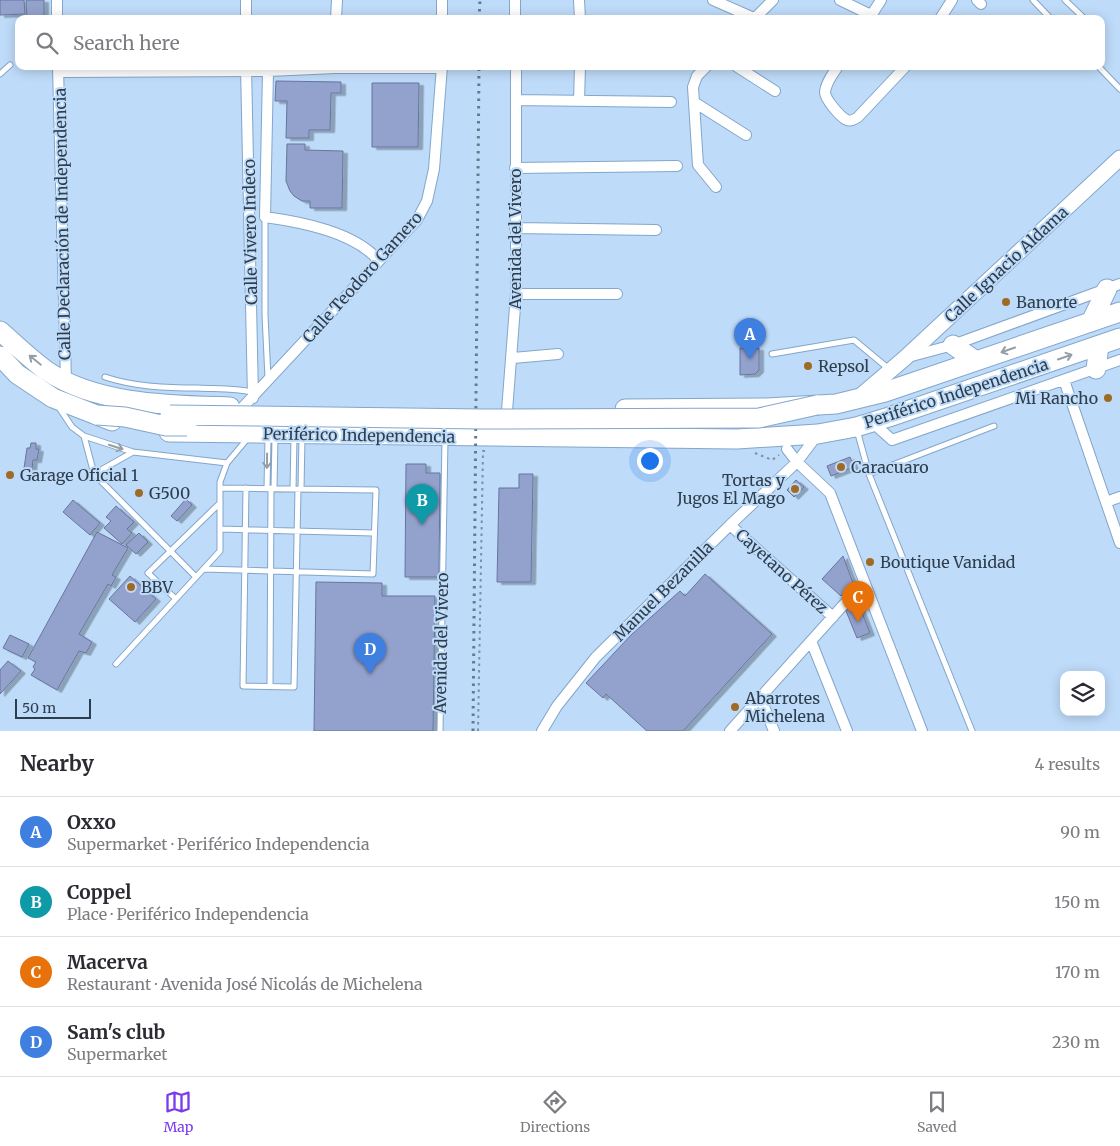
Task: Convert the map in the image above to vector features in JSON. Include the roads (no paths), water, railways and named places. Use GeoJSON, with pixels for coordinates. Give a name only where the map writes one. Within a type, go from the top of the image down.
{"type":"FeatureCollection","features":[{"type":"Feature","properties":{"kind":"highway"},"geometry":{"type":"LineString","coordinates":[[1091,322],[1113,287]]}},
{"type":"Feature","properties":{"kind":"highway","name":"Periférico Independencia"},"geometry":{"type":"LineString","coordinates":[[0,356],[17,374],[53,398],[115,422],[170,432],[445,436],[471,424],[508,411],[732,408],[836,404],[885,392],[1120,312]]}},
{"type":"Feature","properties":{"kind":"highway","name":"Periférico Independencia"},"geometry":{"type":"LineString","coordinates":[[0,330],[48,371],[66,381],[109,396],[162,404],[250,399],[471,424],[789,443],[818,434],[864,424],[1120,338]]}},
{"type":"Feature","properties":{"kind":"highway"},"geometry":{"type":"LineString","coordinates":[[953,345],[976,361]]}},
{"type":"Feature","properties":{"kind":"highway"},"geometry":{"type":"LineString","coordinates":[[1096,369],[1099,346]]}},
{"type":"Feature","properties":{"kind":"highway"},"geometry":{"type":"LineString","coordinates":[[109,396],[136,406],[170,415],[218,414],[738,434],[789,430],[818,434]]}},
{"type":"Feature","properties":{"kind":"highway"},"geometry":{"type":"LineString","coordinates":[[97,415],[125,417],[166,426],[471,424],[759,418],[816,406]]}},
{"type":"Feature","properties":{"kind":"street"},"geometry":{"type":"LineString","coordinates":[[56,0],[57,15]]}},
{"type":"Feature","properties":{"kind":"street"},"geometry":{"type":"LineString","coordinates":[[246,0],[246,15]]}},
{"type":"Feature","properties":{"kind":"street"},"geometry":{"type":"LineString","coordinates":[[336,15],[337,0]]}},
{"type":"Feature","properties":{"kind":"street"},"geometry":{"type":"LineString","coordinates":[[442,0],[442,15]]}},
{"type":"Feature","properties":{"kind":"street"},"geometry":{"type":"LineString","coordinates":[[515,0],[515,15]]}},
{"type":"Feature","properties":{"kind":"street"},"geometry":{"type":"LineString","coordinates":[[579,0],[580,15]]}},
{"type":"Feature","properties":{"kind":"street"},"geometry":{"type":"LineString","coordinates":[[714,0],[748,15]]}},
{"type":"Feature","properties":{"kind":"street"},"geometry":{"type":"LineString","coordinates":[[758,15],[773,0]]}},
{"type":"Feature","properties":{"kind":"street"},"geometry":{"type":"LineString","coordinates":[[840,0],[866,15]]}},
{"type":"Feature","properties":{"kind":"street"},"geometry":{"type":"LineString","coordinates":[[871,15],[881,0]]}},
{"type":"Feature","properties":{"kind":"street"},"geometry":{"type":"LineString","coordinates":[[943,15],[952,0]]}},
{"type":"Feature","properties":{"kind":"street","name":"Calle Declaración de Independencia"},"geometry":{"type":"LineString","coordinates":[[58,70],[66,381]]}},
{"type":"Feature","properties":{"kind":"street","name":"Calle Vivero Indeco"},"geometry":{"type":"LineString","coordinates":[[246,70],[250,399]]}},
{"type":"Feature","properties":{"kind":"street"},"geometry":{"type":"LineString","coordinates":[[261,70],[285,70]]}},
{"type":"Feature","properties":{"kind":"street","name":"Calle Teodoro Gamero"},"geometry":{"type":"LineString","coordinates":[[250,399],[269,381],[417,220],[427,201],[434,169],[442,70]]}},
{"type":"Feature","properties":{"kind":"street","name":"Avenida del Vivero"},"geometry":{"type":"LineString","coordinates":[[508,411],[516,294],[516,70]]}},
{"type":"Feature","properties":{"kind":"street"},"geometry":{"type":"LineString","coordinates":[[579,101],[580,70]]}},
{"type":"Feature","properties":{"kind":"street"},"geometry":{"type":"LineString","coordinates":[[703,70],[694,80],[693,87],[698,165],[716,187]]}},
{"type":"Feature","properties":{"kind":"street"},"geometry":{"type":"LineString","coordinates":[[742,70],[775,91]]}},
{"type":"Feature","properties":{"kind":"street"},"geometry":{"type":"LineString","coordinates":[[835,70],[829,80],[825,94],[828,102],[847,120],[853,120],[902,70]]}},
{"type":"Feature","properties":{"kind":"street"},"geometry":{"type":"LineString","coordinates":[[268,71],[266,217],[336,233],[373,254],[379,261]]}},
{"type":"Feature","properties":{"kind":"street"},"geometry":{"type":"LineString","coordinates":[[516,100],[671,102]]}},
{"type":"Feature","properties":{"kind":"street"},"geometry":{"type":"LineString","coordinates":[[694,102],[746,135]]}},
{"type":"Feature","properties":{"kind":"street","name":"Calle Ignacio Aldama"},"geometry":{"type":"LineString","coordinates":[[856,399],[906,358],[1120,158]]}},
{"type":"Feature","properties":{"kind":"street"},"geometry":{"type":"LineString","coordinates":[[515,168],[676,166]]}},
{"type":"Feature","properties":{"kind":"street"},"geometry":{"type":"LineString","coordinates":[[515,228],[656,230]]}},
{"type":"Feature","properties":{"kind":"street"},"geometry":{"type":"LineString","coordinates":[[906,358],[953,345],[1113,287]]}},
{"type":"Feature","properties":{"kind":"street"},"geometry":{"type":"LineString","coordinates":[[516,294],[617,294]]}},
{"type":"Feature","properties":{"kind":"street"},"geometry":{"type":"LineString","coordinates":[[513,358],[558,354]]}},
{"type":"Feature","properties":{"kind":"street"},"geometry":{"type":"LineString","coordinates":[[864,424],[892,440],[1120,360]]}},
{"type":"Feature","properties":{"kind":"street"},"geometry":{"type":"LineString","coordinates":[[1064,380],[1120,543]]}},
{"type":"Feature","properties":{"kind":"street","name":"Manuel Bezanilla"},"geometry":{"type":"LineString","coordinates":[[542,731],[557,706],[596,657],[796,462],[818,434]]}},
{"type":"Feature","properties":{"kind":"street"},"geometry":{"type":"LineString","coordinates":[[789,443],[796,462],[830,493],[922,731]]}},
{"type":"Feature","properties":{"kind":"street"},"geometry":{"type":"LineString","coordinates":[[1106,502],[1120,497]]}},
{"type":"Feature","properties":{"kind":"street","name":"Cayetano Pérez"},"geometry":{"type":"LineString","coordinates":[[730,525],[833,617]]}},
{"type":"Feature","properties":{"kind":"street"},"geometry":{"type":"LineString","coordinates":[[730,731],[864,582]]}},
{"type":"Feature","properties":{"kind":"street"},"geometry":{"type":"LineString","coordinates":[[811,641],[848,731]]}},
{"type":"Feature","properties":{"kind":"street"},"geometry":{"type":"LineString","coordinates":[[760,697],[774,731]]}},
{"type":"Feature","properties":{"kind":"lane"},"geometry":{"type":"LineString","coordinates":[[1033,0],[1047,15]]}},
{"type":"Feature","properties":{"kind":"lane"},"geometry":{"type":"LineString","coordinates":[[1065,0],[1081,15]]}},
{"type":"Feature","properties":{"kind":"lane"},"geometry":{"type":"LineString","coordinates":[[0,74],[10,65]]}},
{"type":"Feature","properties":{"kind":"lane"},"geometry":{"type":"LineString","coordinates":[[1102,70],[1120,89]]}},
{"type":"Feature","properties":{"kind":"lane"},"geometry":{"type":"LineString","coordinates":[[266,217],[265,314],[269,381]]}},
{"type":"Feature","properties":{"kind":"lane"},"geometry":{"type":"LineString","coordinates":[[772,354],[854,340],[891,370]]}},
{"type":"Feature","properties":{"kind":"lane"},"geometry":{"type":"LineString","coordinates":[[105,377],[125,384],[171,388],[240,389],[250,399]]}},
{"type":"Feature","properties":{"kind":"lane"},"geometry":{"type":"LineString","coordinates":[[53,398],[72,427],[84,436],[133,452],[227,463]]}},
{"type":"Feature","properties":{"kind":"lane"},"geometry":{"type":"LineString","coordinates":[[864,424],[869,474],[972,731]]}},
{"type":"Feature","properties":{"kind":"lane"},"geometry":{"type":"LineString","coordinates":[[869,474],[994,426]]}},
{"type":"Feature","properties":{"kind":"lane"},"geometry":{"type":"LineString","coordinates":[[116,664],[220,551],[220,482],[227,463],[265,433]]}},
{"type":"Feature","properties":{"kind":"lane"},"geometry":{"type":"LineString","coordinates":[[265,433],[271,488],[270,686]]}},
{"type":"Feature","properties":{"kind":"lane"},"geometry":{"type":"LineString","coordinates":[[246,488],[243,686],[294,687],[298,434]]}},
{"type":"Feature","properties":{"kind":"lane"},"geometry":{"type":"LineString","coordinates":[[84,436],[94,474],[196,577]]}},
{"type":"Feature","properties":{"kind":"lane","name":"Avenida del Vivero"},"geometry":{"type":"LineString","coordinates":[[440,731],[445,436]]}},
{"type":"Feature","properties":{"kind":"lane"},"geometry":{"type":"LineString","coordinates":[[94,474],[133,452]]}},
{"type":"Feature","properties":{"kind":"lane"},"geometry":{"type":"LineString","coordinates":[[204,569],[373,574],[376,490],[220,488]]}},
{"type":"Feature","properties":{"kind":"lane"},"geometry":{"type":"LineString","coordinates":[[176,599],[148,573],[220,503]]}},
{"type":"Feature","properties":{"kind":"lane"},"geometry":{"type":"LineString","coordinates":[[220,529],[374,533]]}},
{"type":"Feature","properties":{"kind":"railway"},"geometry":{"type":"LineString","coordinates":[[479,15],[480,0]]}},
{"type":"Feature","properties":{"kind":"railway"},"geometry":{"type":"LineString","coordinates":[[473,731],[479,70]]}},
{"type":"Feature","properties":{"kind":"place","name":"Banorte"},"geometry":{"type":"Point","coordinates":[1006,302]}},
{"type":"Feature","properties":{"kind":"place","name":"Oxxo"},"geometry":{"type":"Point","coordinates":[750,359]}},
{"type":"Feature","properties":{"kind":"place","name":"Repsol"},"geometry":{"type":"Point","coordinates":[808,366]}},
{"type":"Feature","properties":{"kind":"place","name":"Mi Rancho"},"geometry":{"type":"Point","coordinates":[1108,398]}},
{"type":"Feature","properties":{"kind":"place","name":"Caracuaro"},"geometry":{"type":"Point","coordinates":[841,467]}},
{"type":"Feature","properties":{"kind":"place","name":"Garage Oficial 1"},"geometry":{"type":"Point","coordinates":[10,475]}},
{"type":"Feature","properties":{"kind":"place","name":"Tortas y Jugos El Mago"},"geometry":{"type":"Point","coordinates":[795,489]}},
{"type":"Feature","properties":{"kind":"place","name":"G500"},"geometry":{"type":"Point","coordinates":[139,493]}},
{"type":"Feature","properties":{"kind":"place","name":"Coppel"},"geometry":{"type":"Point","coordinates":[422,525]}},
{"type":"Feature","properties":{"kind":"place","name":"Boutique Vanidad"},"geometry":{"type":"Point","coordinates":[870,562]}},
{"type":"Feature","properties":{"kind":"place","name":"BBV"},"geometry":{"type":"Point","coordinates":[131,587]}},
{"type":"Feature","properties":{"kind":"place","name":"Macerva"},"geometry":{"type":"Point","coordinates":[858,622]}},
{"type":"Feature","properties":{"kind":"place","name":"Sam's club"},"geometry":{"type":"Point","coordinates":[370,674]}},
{"type":"Feature","properties":{"kind":"place","name":"Abarrotes Michelena"},"geometry":{"type":"Point","coordinates":[735,707]}}]}
